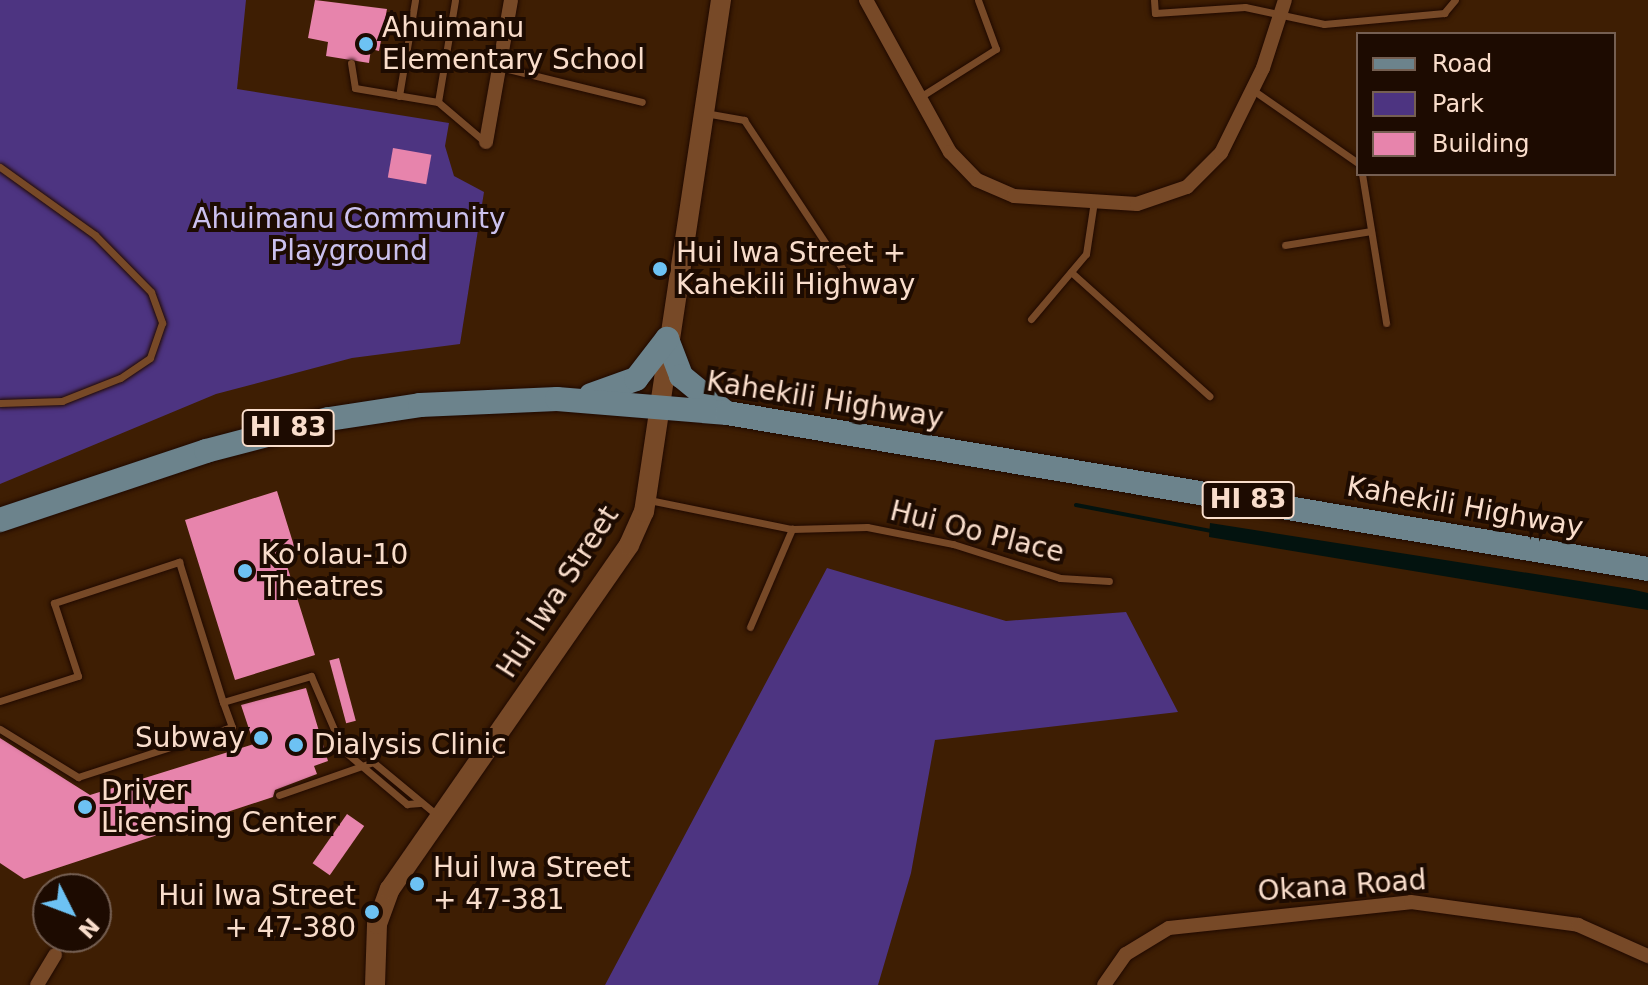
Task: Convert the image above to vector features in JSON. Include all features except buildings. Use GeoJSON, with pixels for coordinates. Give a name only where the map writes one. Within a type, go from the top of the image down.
{"type":"FeatureCollection","features":[{"type":"Feature","properties":{"kind":"main road"},"geometry":{"type":"LineString","coordinates":[[574,400],[636,379],[667,339]]}},
{"type":"Feature","properties":{"kind":"main road"},"geometry":{"type":"LineString","coordinates":[[667,339],[681,376],[727,413]]}},
{"type":"Feature","properties":{"kind":"main road","name":"Kahekili Highway"},"geometry":{"type":"LineString","coordinates":[[0,520],[206,451],[329,419],[465,401],[574,400],[727,413],[1648,569]]}},
{"type":"Feature","properties":{"kind":"street"},"geometry":{"type":"LineString","coordinates":[[486,142],[511,0]]}},
{"type":"Feature","properties":{"kind":"street","name":"Hui Iwa Street"},"geometry":{"type":"LineString","coordinates":[[375,985],[384,900],[629,545],[647,500],[656,405],[721,0]]}},
{"type":"Feature","properties":{"kind":"street"},"geometry":{"type":"LineString","coordinates":[[866,0],[958,162],[988,187],[1027,198],[1137,204],[1187,187],[1221,153],[1253,90],[1285,0]]}},
{"type":"Feature","properties":{"kind":"street","name":"Okana Road"},"geometry":{"type":"LineString","coordinates":[[1104,985],[1126,954],[1169,928],[1411,902],[1578,925],[1648,956]]}},
{"type":"Feature","properties":{"kind":"street"},"geometry":{"type":"LineString","coordinates":[[37,985],[55,955]]}},
{"type":"Feature","properties":{"kind":"lane"},"geometry":{"type":"LineString","coordinates":[[399,96],[415,0]]}},
{"type":"Feature","properties":{"kind":"lane"},"geometry":{"type":"LineString","coordinates":[[438,102],[455,0]]}},
{"type":"Feature","properties":{"kind":"lane"},"geometry":{"type":"LineString","coordinates":[[920,97],[996,49],[978,0]]}},
{"type":"Feature","properties":{"kind":"lane"},"geometry":{"type":"LineString","coordinates":[[1154,0],[1155,13],[1245,7],[1332,24],[1444,13],[1455,0]]}},
{"type":"Feature","properties":{"kind":"lane"},"geometry":{"type":"LineString","coordinates":[[351,63],[352,86],[438,102],[486,142]]}},
{"type":"Feature","properties":{"kind":"lane"},"geometry":{"type":"LineString","coordinates":[[498,67],[642,102]]}},
{"type":"Feature","properties":{"kind":"lane"},"geometry":{"type":"LineString","coordinates":[[1253,90],[1356,162]]}},
{"type":"Feature","properties":{"kind":"lane"},"geometry":{"type":"LineString","coordinates":[[703,112],[744,120],[846,274]]}},
{"type":"Feature","properties":{"kind":"lane"},"geometry":{"type":"LineString","coordinates":[[0,167],[88,228],[151,292],[162,323],[150,358],[120,378],[62,401],[0,403]]}},
{"type":"Feature","properties":{"kind":"lane"},"geometry":{"type":"LineString","coordinates":[[1362,176],[1386,323]]}},
{"type":"Feature","properties":{"kind":"lane"},"geometry":{"type":"LineString","coordinates":[[1031,319],[1087,249],[1094,201]]}},
{"type":"Feature","properties":{"kind":"lane"},"geometry":{"type":"LineString","coordinates":[[1285,245],[1371,231]]}},
{"type":"Feature","properties":{"kind":"lane"},"geometry":{"type":"LineString","coordinates":[[1071,272],[1209,396]]}},
{"type":"Feature","properties":{"kind":"lane","name":"Hui Oo Place"},"geometry":{"type":"LineString","coordinates":[[647,500],[792,529],[867,527],[1060,578],[1109,581]]}},
{"type":"Feature","properties":{"kind":"lane"},"geometry":{"type":"LineString","coordinates":[[750,627],[792,529]]}},
{"type":"Feature","properties":{"kind":"lane"},"geometry":{"type":"LineString","coordinates":[[0,701],[78,676],[54,603],[179,562],[232,727],[78,777],[0,729]]}},
{"type":"Feature","properties":{"kind":"lane"},"geometry":{"type":"LineString","coordinates":[[223,702],[311,676],[338,742],[362,765],[364,774],[407,804],[420,803]]}},
{"type":"Feature","properties":{"kind":"lane"},"geometry":{"type":"LineString","coordinates":[[279,795],[373,762],[417,792],[420,803],[439,817]]}},
{"type":"Feature","properties":{"kind":"green space","name":"Ahuimanu Community Playground"},"geometry":{"type":"Polygon","coordinates":[[[0,0],[246,0],[237,89],[449,123],[445,146],[454,176],[484,192],[460,344],[352,358],[216,394],[0,484],[0,0]]]}},
{"type":"Feature","properties":{"kind":"green space"},"geometry":{"type":"Polygon","coordinates":[[[827,568],[1006,621],[1126,612],[1178,712],[935,740],[911,873],[878,985],[605,985],[827,568]]]}},
{"type":"Feature","properties":{"kind":"shaded area"},"geometry":{"type":"Polygon","coordinates":[[[1210,523],[1630,589],[1648,593],[1648,610],[1209,537],[1210,523]]]}},
{"type":"Feature","properties":{"kind":"waterway"},"geometry":{"type":"LineString","coordinates":[[1076,505],[1211,531]]}},
{"type":"Feature","properties":{"kind":"place","name":"Ahuimanu Elementary School"},"geometry":{"type":"Point","coordinates":[366,44]}},
{"type":"Feature","properties":{"kind":"place","name":"Hui Iwa Street + Kahekili Highway"},"geometry":{"type":"Point","coordinates":[660,269]}},
{"type":"Feature","properties":{"kind":"place","name":"Ko'olau-10 Theatres"},"geometry":{"type":"Point","coordinates":[245,571]}},
{"type":"Feature","properties":{"kind":"place","name":"Subway"},"geometry":{"type":"Point","coordinates":[261,738]}},
{"type":"Feature","properties":{"kind":"place","name":"Dialysis Clinic"},"geometry":{"type":"Point","coordinates":[296,745]}},
{"type":"Feature","properties":{"kind":"place","name":"Driver Licensing Center"},"geometry":{"type":"Point","coordinates":[85,807]}},
{"type":"Feature","properties":{"kind":"place","name":"Hui Iwa Street + 47-381"},"geometry":{"type":"Point","coordinates":[417,884]}},
{"type":"Feature","properties":{"kind":"place","name":"Hui Iwa Street + 47-380"},"geometry":{"type":"Point","coordinates":[372,912]}}]}
